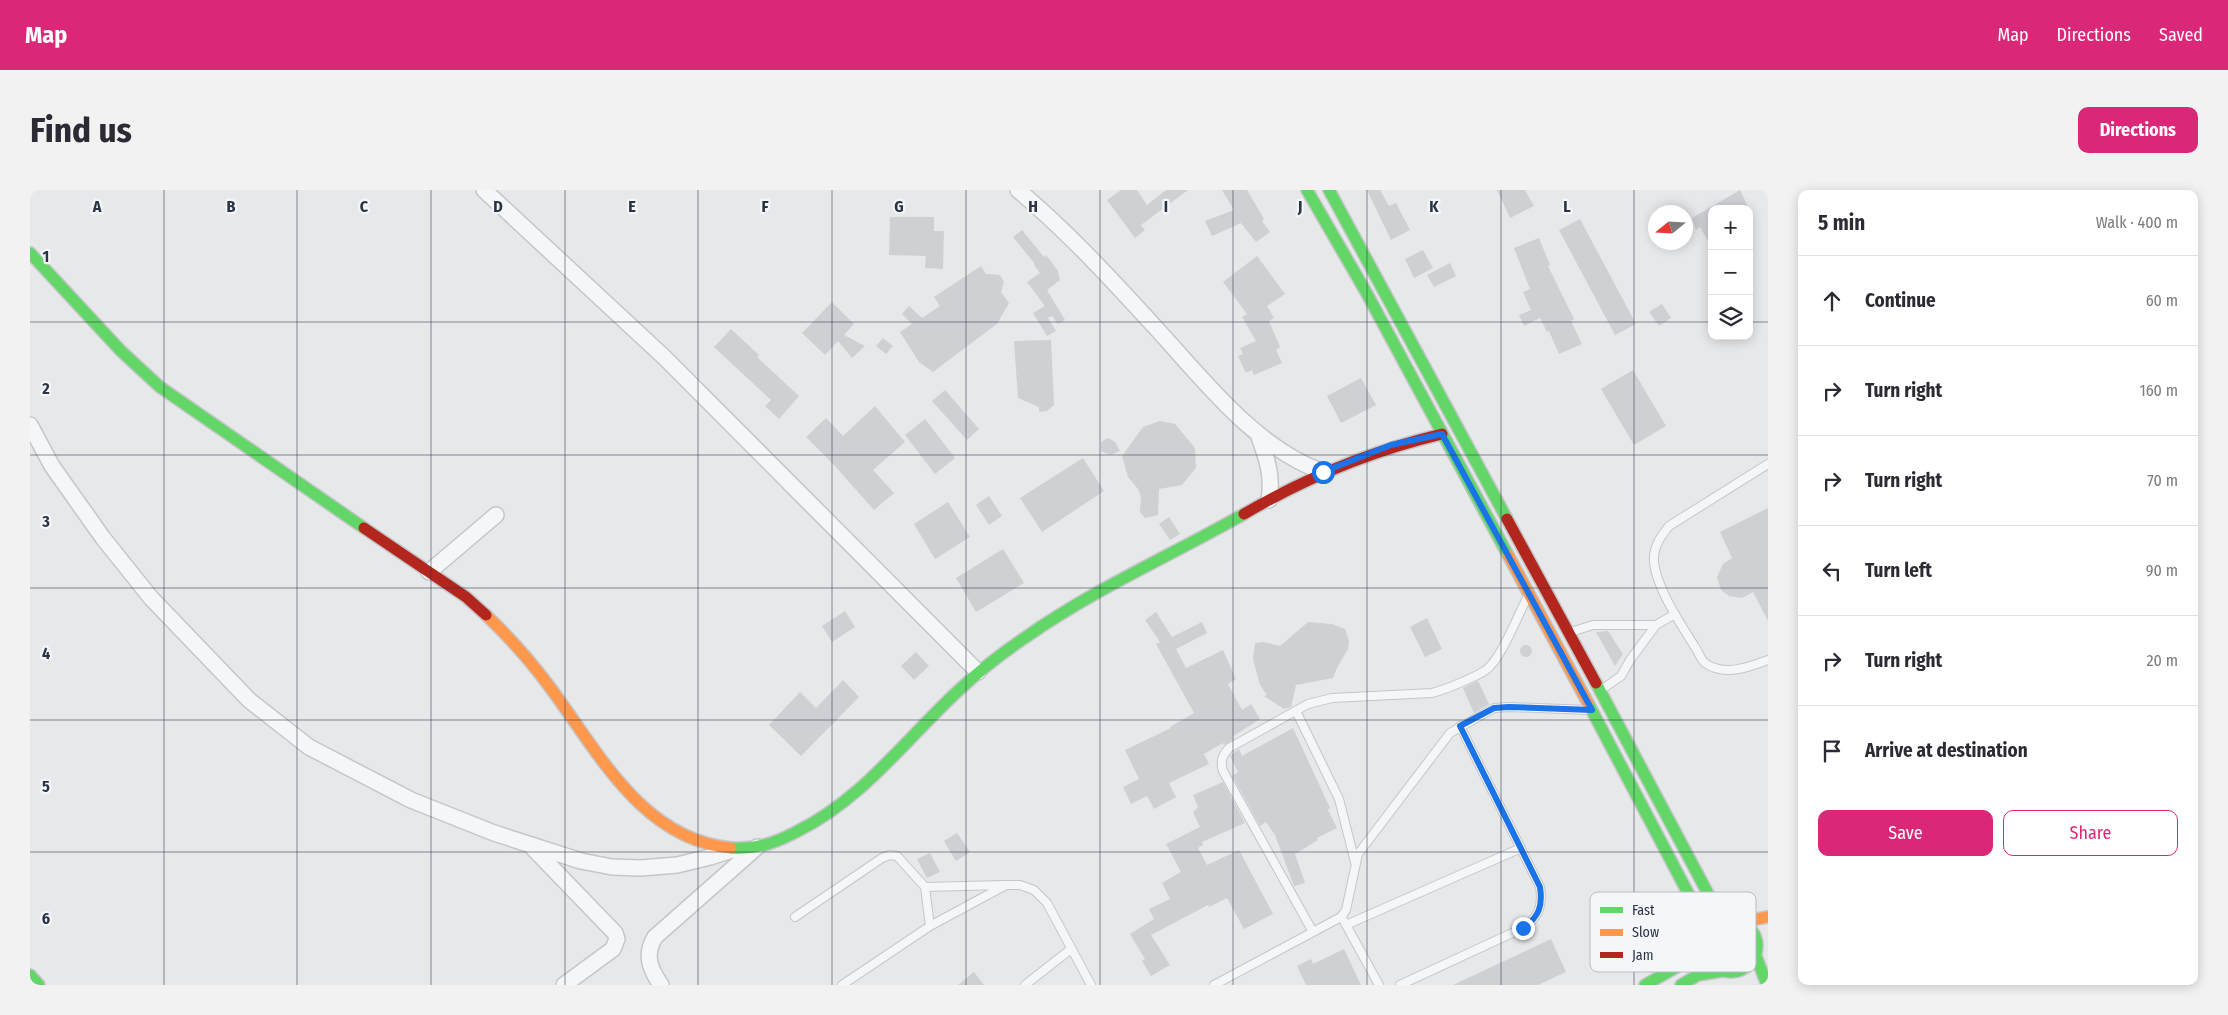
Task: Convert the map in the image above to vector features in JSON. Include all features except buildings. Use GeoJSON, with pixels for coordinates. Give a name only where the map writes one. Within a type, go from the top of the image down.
{"type":"FeatureCollection","features":[{"type":"Feature","properties":{"kind":"main road"},"geometry":{"type":"LineString","coordinates":[[1307,190],[1366,292],[1592,710],[1688,892]]}},
{"type":"Feature","properties":{"kind":"main road"},"geometry":{"type":"LineString","coordinates":[[1329,190],[1707,892]]}},
{"type":"Feature","properties":{"kind":"main road"},"geometry":{"type":"LineString","coordinates":[[30,253],[121,352],[160,387],[466,597],[504,632],[533,664],[596,751],[628,791],[656,819],[681,835],[706,844],[738,848],[757,847],[806,828],[857,792],[978,672],[1033,632],[1085,600],[1323,472],[1391,445],[1442,434]]}},
{"type":"Feature","properties":{"kind":"main road"},"geometry":{"type":"LineString","coordinates":[[1757,954],[1768,938]]}},
{"type":"Feature","properties":{"kind":"main road"},"geometry":{"type":"LineString","coordinates":[[1756,939],[1758,944],[1757,954],[1767,985]]}},
{"type":"Feature","properties":{"kind":"main road"},"geometry":{"type":"LineString","coordinates":[[1645,985],[1668,972]]}},
{"type":"Feature","properties":{"kind":"main road"},"geometry":{"type":"LineString","coordinates":[[1681,985],[1698,975],[1719,972]]}},
{"type":"Feature","properties":{"kind":"main road"},"geometry":{"type":"LineString","coordinates":[[1728,972],[1741,981]]}},
{"type":"Feature","properties":{"kind":"main road"},"geometry":{"type":"LineString","coordinates":[[30,975],[39,985]]}},
{"type":"Feature","properties":{"kind":"street"},"geometry":{"type":"LineString","coordinates":[[484,190],[664,358],[978,672]]}},
{"type":"Feature","properties":{"kind":"street"},"geometry":{"type":"LineString","coordinates":[[1018,190],[1082,248],[1216,393],[1258,435],[1289,456],[1323,472]]}},
{"type":"Feature","properties":{"kind":"street"},"geometry":{"type":"LineString","coordinates":[[30,425],[52,466],[103,538],[145,591],[249,700],[309,747],[394,792],[448,815],[530,845],[581,861],[612,867],[641,868],[710,858],[738,848]]}},
{"type":"Feature","properties":{"kind":"street"},"geometry":{"type":"LineString","coordinates":[[1258,435],[1269,464],[1271,476],[1269,500]]}},
{"type":"Feature","properties":{"kind":"street"},"geometry":{"type":"LineString","coordinates":[[429,572],[496,515]]}},
{"type":"Feature","properties":{"kind":"street"},"geometry":{"type":"LineString","coordinates":[[530,845],[615,933],[617,940],[613,949],[564,985]]}},
{"type":"Feature","properties":{"kind":"street"},"geometry":{"type":"LineString","coordinates":[[661,985],[649,963],[650,945],[655,937],[757,847]]}},
{"type":"Feature","properties":{"kind":"lane"},"geometry":{"type":"LineString","coordinates":[[1768,464],[1669,526],[1658,540],[1654,557],[1660,581],[1674,614],[1705,663],[1722,669],[1742,670],[1768,660]]}},
{"type":"Feature","properties":{"kind":"lane"},"geometry":{"type":"LineString","coordinates":[[1313,932],[1223,771],[1221,763],[1223,754],[1229,748],[1308,704],[1332,698],[1432,693],[1486,670],[1495,660],[1529,595],[1543,587]]}},
{"type":"Feature","properties":{"kind":"lane"},"geometry":{"type":"LineString","coordinates":[[1600,690],[1621,676],[1630,660],[1656,625],[1674,614]]}},
{"type":"Feature","properties":{"kind":"lane"},"geometry":{"type":"LineString","coordinates":[[1568,633],[1593,625],[1656,625]]}},
{"type":"Feature","properties":{"kind":"lane"},"geometry":{"type":"LineString","coordinates":[[1214,985],[1341,917],[1346,910],[1358,854],[1399,803],[1450,733],[1494,708],[1592,710]]}},
{"type":"Feature","properties":{"kind":"lane"},"geometry":{"type":"LineString","coordinates":[[1296,711],[1339,799],[1355,862]]}},
{"type":"Feature","properties":{"kind":"lane"},"geometry":{"type":"LineString","coordinates":[[1400,985],[1523,928],[1533,920],[1540,910],[1542,899],[1540,887],[1460,726]]}},
{"type":"Feature","properties":{"kind":"lane"},"geometry":{"type":"LineString","coordinates":[[1346,925],[1521,848]]}},
{"type":"Feature","properties":{"kind":"lane"},"geometry":{"type":"LineString","coordinates":[[795,917],[882,858],[890,855],[896,856],[925,888],[930,926]]}},
{"type":"Feature","properties":{"kind":"lane"},"geometry":{"type":"LineString","coordinates":[[842,985],[930,926],[1006,885]]}},
{"type":"Feature","properties":{"kind":"lane"},"geometry":{"type":"LineString","coordinates":[[925,888],[1020,885],[1034,890],[1047,903],[1091,985]]}},
{"type":"Feature","properties":{"kind":"lane"},"geometry":{"type":"LineString","coordinates":[[1341,917],[1379,985]]}},
{"type":"Feature","properties":{"kind":"lane"},"geometry":{"type":"LineString","coordinates":[[1025,985],[1071,949]]}},
{"type":"Feature","properties":{"kind":"traffic: fast"},"geometry":{"type":"LineString","coordinates":[[1307,190],[1366,292],[1508,555]]}},
{"type":"Feature","properties":{"kind":"traffic: fast"},"geometry":{"type":"LineString","coordinates":[[1329,190],[1507,519]]}},
{"type":"Feature","properties":{"kind":"traffic: fast"},"geometry":{"type":"LineString","coordinates":[[30,253],[121,351],[160,387],[364,528]]}},
{"type":"Feature","properties":{"kind":"traffic: fast"},"geometry":{"type":"LineString","coordinates":[[731,848],[757,847],[773,842],[820,819],[842,803],[882,768],[958,691],[1008,649],[1079,603],[1244,514]]}},
{"type":"Feature","properties":{"kind":"traffic: fast"},"geometry":{"type":"LineString","coordinates":[[1596,683],[1707,892]]}},
{"type":"Feature","properties":{"kind":"traffic: fast"},"geometry":{"type":"LineString","coordinates":[[1588,703],[1687,892]]}},
{"type":"Feature","properties":{"kind":"traffic: fast"},"geometry":{"type":"LineString","coordinates":[[1756,938],[1757,946]]}},
{"type":"Feature","properties":{"kind":"traffic: fast"},"geometry":{"type":"LineString","coordinates":[[1756,954],[1757,946]]}},
{"type":"Feature","properties":{"kind":"traffic: fast"},"geometry":{"type":"LineString","coordinates":[[1756,956],[1767,985]]}},
{"type":"Feature","properties":{"kind":"traffic: fast"},"geometry":{"type":"LineString","coordinates":[[1645,985],[1668,972]]}},
{"type":"Feature","properties":{"kind":"traffic: fast"},"geometry":{"type":"LineString","coordinates":[[1681,985],[1698,975],[1716,972]]}},
{"type":"Feature","properties":{"kind":"traffic: fast"},"geometry":{"type":"LineString","coordinates":[[1726,972],[1731,972]]}},
{"type":"Feature","properties":{"kind":"traffic: fast"},"geometry":{"type":"LineString","coordinates":[[1731,972],[1736,972]]}},
{"type":"Feature","properties":{"kind":"traffic: fast"},"geometry":{"type":"LineString","coordinates":[[30,975],[39,985]]}},
{"type":"Feature","properties":{"kind":"traffic: slow"},"geometry":{"type":"LineString","coordinates":[[1508,555],[1588,703]]}},
{"type":"Feature","properties":{"kind":"traffic: slow"},"geometry":{"type":"LineString","coordinates":[[486,615],[534,667],[604,763],[647,810],[671,828],[699,841],[731,848]]}},
{"type":"Feature","properties":{"kind":"traffic: slow"},"geometry":{"type":"LineString","coordinates":[[1756,919],[1768,917]]}},
{"type":"Feature","properties":{"kind":"traffic: jam"},"geometry":{"type":"LineString","coordinates":[[1244,514],[1292,488],[1340,466],[1390,448],[1442,434]]}},
{"type":"Feature","properties":{"kind":"traffic: jam"},"geometry":{"type":"LineString","coordinates":[[1507,519],[1596,683]]}},
{"type":"Feature","properties":{"kind":"traffic: jam"},"geometry":{"type":"LineString","coordinates":[[364,528],[466,597],[486,615]]}},
{"type":"Feature","properties":{"kind":"route"},"geometry":{"type":"LineString","coordinates":[[1323,472],[1391,445],[1442,434],[1592,710],[1494,708],[1460,726],[1540,887],[1542,899],[1540,910],[1533,920],[1523,928]]}}]}
